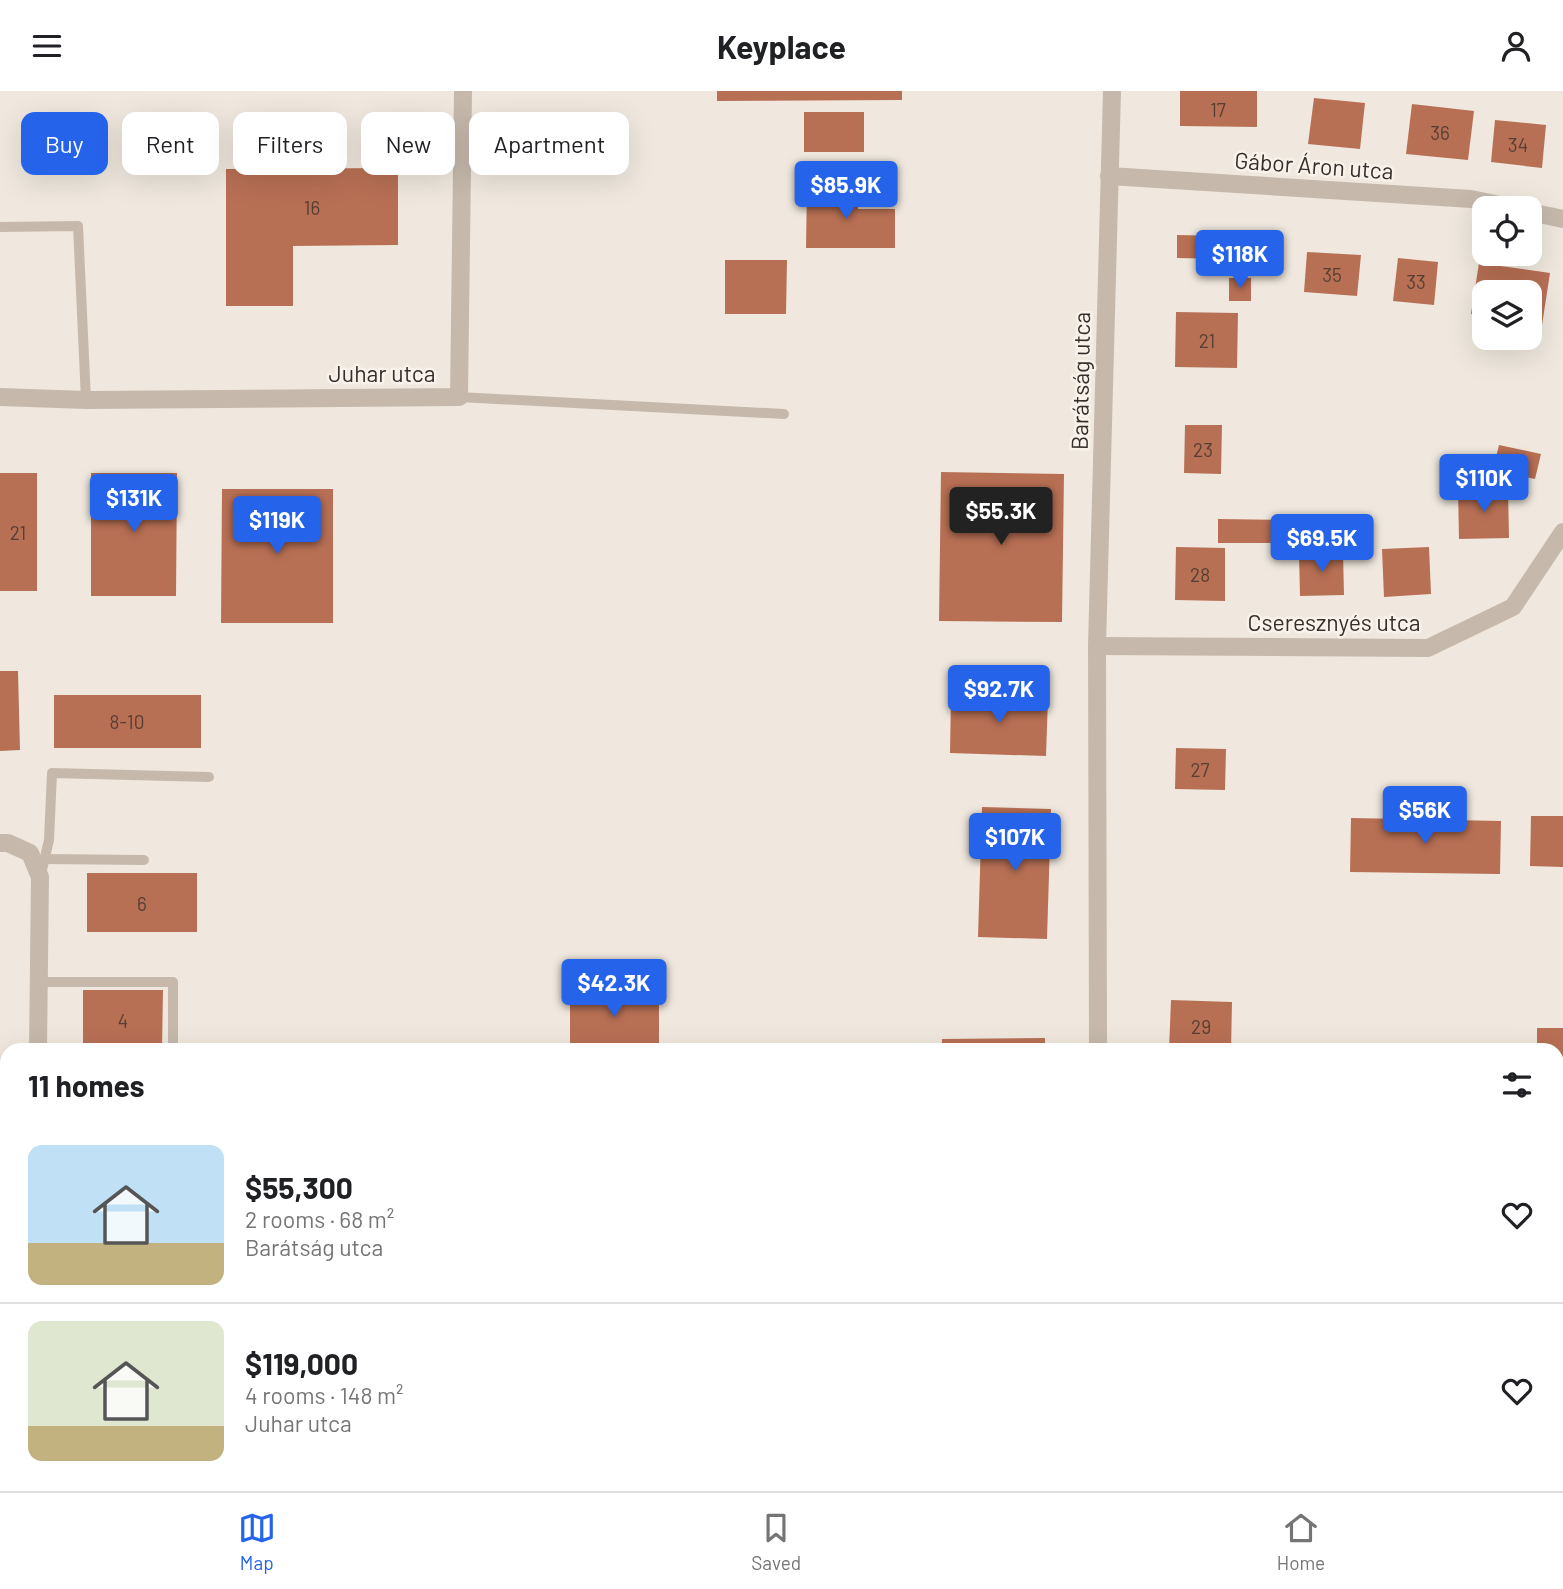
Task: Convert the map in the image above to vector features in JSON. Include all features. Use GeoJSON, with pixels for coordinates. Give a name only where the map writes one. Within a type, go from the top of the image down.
{"type":"FeatureCollection","features":[{"type":"Feature","properties":{"kind":"street","name":"Juhar utca"},"geometry":{"type":"LineString","coordinates":[[0,397],[86,400],[459,397],[463,91]]}},
{"type":"Feature","properties":{"kind":"street","name":"Barátság utca"},"geometry":{"type":"LineString","coordinates":[[1098,1043],[1097,646],[1112,91]]}},
{"type":"Feature","properties":{"kind":"street","name":"Gábor Áron utca"},"geometry":{"type":"LineString","coordinates":[[1109,176],[1472,199]]}},
{"type":"Feature","properties":{"kind":"street"},"geometry":{"type":"LineString","coordinates":[[1542,215],[1563,219]]}},
{"type":"Feature","properties":{"kind":"street","name":"Cseresznyés utca"},"geometry":{"type":"LineString","coordinates":[[1097,646],[1428,648],[1513,607],[1563,532]]}},
{"type":"Feature","properties":{"kind":"street"},"geometry":{"type":"LineString","coordinates":[[0,842],[30,853],[42,868],[38,1043]]}},
{"type":"Feature","properties":{"kind":"lane"},"geometry":{"type":"LineString","coordinates":[[0,227],[78,226],[86,400]]}},
{"type":"Feature","properties":{"kind":"lane"},"geometry":{"type":"LineString","coordinates":[[459,397],[784,414]]}},
{"type":"Feature","properties":{"kind":"lane"},"geometry":{"type":"LineString","coordinates":[[144,860],[42,868],[49,840],[52,773],[209,777]]}},
{"type":"Feature","properties":{"kind":"lane"},"geometry":{"type":"LineString","coordinates":[[39,982],[173,982],[173,1043]]}},
{"type":"Feature","properties":{"kind":"building"},"geometry":{"type":"Polygon","coordinates":[[[717,91],[902,91],[902,100],[717,101],[717,91]]]}},
{"type":"Feature","properties":{"kind":"building"},"geometry":{"type":"Polygon","coordinates":[[[1180,91],[1257,91],[1257,127],[1180,126],[1180,91]]]}},
{"type":"Feature","properties":{"kind":"building"},"geometry":{"type":"Polygon","coordinates":[[[1314,98],[1365,103],[1360,149],[1308,144],[1314,98]]]}},
{"type":"Feature","properties":{"kind":"building"},"geometry":{"type":"Polygon","coordinates":[[[1412,104],[1474,111],[1468,160],[1406,154],[1412,104]]]}},
{"type":"Feature","properties":{"kind":"building"},"geometry":{"type":"Polygon","coordinates":[[[804,112],[864,112],[864,152],[804,152],[804,112]]]}},
{"type":"Feature","properties":{"kind":"building"},"geometry":{"type":"Polygon","coordinates":[[[1495,120],[1546,125],[1542,168],[1491,162],[1495,120]]]}},
{"type":"Feature","properties":{"kind":"building"},"geometry":{"type":"Polygon","coordinates":[[[347,168],[361,168],[361,175],[398,175],[398,245],[293,246],[293,306],[226,306],[226,169],[233,169],[233,175],[347,175],[347,168]]]}},
{"type":"Feature","properties":{"kind":"building"},"geometry":{"type":"Polygon","coordinates":[[[807,186],[858,186],[858,209],[895,209],[895,248],[806,248],[807,186]]]}},
{"type":"Feature","properties":{"kind":"building"},"geometry":{"type":"Polygon","coordinates":[[[1177,235],[1224,236],[1224,259],[1177,258],[1177,235]]]}},
{"type":"Feature","properties":{"kind":"building"},"geometry":{"type":"Polygon","coordinates":[[[1307,252],[1361,255],[1357,296],[1304,292],[1307,252]]]}},
{"type":"Feature","properties":{"kind":"building"},"geometry":{"type":"Polygon","coordinates":[[[1398,258],[1438,262],[1434,305],[1393,301],[1398,258]]]}},
{"type":"Feature","properties":{"kind":"building"},"geometry":{"type":"Polygon","coordinates":[[[725,260],[787,260],[786,314],[725,314],[725,260]]]}},
{"type":"Feature","properties":{"kind":"building"},"geometry":{"type":"Polygon","coordinates":[[[1479,266],[1500,266],[1550,273],[1542,325],[1542,280],[1476,280],[1479,266]]]}},
{"type":"Feature","properties":{"kind":"building"},"geometry":{"type":"Polygon","coordinates":[[[1229,278],[1251,278],[1251,301],[1229,301],[1229,278]]]}},
{"type":"Feature","properties":{"kind":"building"},"geometry":{"type":"Polygon","coordinates":[[[1176,312],[1238,313],[1237,368],[1175,367],[1176,312]]]}},
{"type":"Feature","properties":{"kind":"building"},"geometry":{"type":"Polygon","coordinates":[[[1185,425],[1222,425],[1221,474],[1184,473],[1185,425]]]}},
{"type":"Feature","properties":{"kind":"building"},"geometry":{"type":"Polygon","coordinates":[[[1499,445],[1541,454],[1535,479],[1493,470],[1499,445]]]}},
{"type":"Feature","properties":{"kind":"building"},"geometry":{"type":"Polygon","coordinates":[[[941,472],[1064,474],[1062,622],[939,621],[941,472]]]}},
{"type":"Feature","properties":{"kind":"building"},"geometry":{"type":"Polygon","coordinates":[[[0,473],[37,473],[37,591],[0,591],[0,473]]]}},
{"type":"Feature","properties":{"kind":"building"},"geometry":{"type":"Polygon","coordinates":[[[91,473],[177,473],[176,596],[91,596],[91,473]]]}},
{"type":"Feature","properties":{"kind":"building"},"geometry":{"type":"Polygon","coordinates":[[[222,489],[333,489],[333,623],[221,623],[222,489]]]}},
{"type":"Feature","properties":{"kind":"building"},"geometry":{"type":"Polygon","coordinates":[[[1508,489],[1509,538],[1459,539],[1458,490],[1508,489]]]}},
{"type":"Feature","properties":{"kind":"building"},"geometry":{"type":"Polygon","coordinates":[[[1218,519],[1286,520],[1286,543],[1218,543],[1218,519]]]}},
{"type":"Feature","properties":{"kind":"building"},"geometry":{"type":"Polygon","coordinates":[[[1176,547],[1225,548],[1225,601],[1175,600],[1176,547]]]}},
{"type":"Feature","properties":{"kind":"building"},"geometry":{"type":"Polygon","coordinates":[[[1429,547],[1431,594],[1384,597],[1382,549],[1429,547]]]}},
{"type":"Feature","properties":{"kind":"building"},"geometry":{"type":"Polygon","coordinates":[[[1343,552],[1344,595],[1300,596],[1299,553],[1343,552]]]}},
{"type":"Feature","properties":{"kind":"building"},"geometry":{"type":"Polygon","coordinates":[[[0,671],[18,671],[20,750],[0,751],[0,671]]]}},
{"type":"Feature","properties":{"kind":"building"},"geometry":{"type":"Polygon","coordinates":[[[54,695],[201,695],[201,748],[54,748],[54,695]]]}},
{"type":"Feature","properties":{"kind":"building"},"geometry":{"type":"Polygon","coordinates":[[[951,695],[1048,698],[1046,756],[950,753],[951,695]]]}},
{"type":"Feature","properties":{"kind":"building"},"geometry":{"type":"Polygon","coordinates":[[[1176,748],[1226,749],[1225,790],[1175,789],[1176,748]]]}},
{"type":"Feature","properties":{"kind":"building"},"geometry":{"type":"Polygon","coordinates":[[[982,807],[1051,809],[1047,939],[978,937],[982,807]]]}},
{"type":"Feature","properties":{"kind":"building"},"geometry":{"type":"Polygon","coordinates":[[[1531,816],[1563,816],[1563,867],[1530,866],[1531,816]]]}},
{"type":"Feature","properties":{"kind":"building"},"geometry":{"type":"Polygon","coordinates":[[[1351,818],[1501,821],[1500,874],[1350,872],[1351,818]]]}},
{"type":"Feature","properties":{"kind":"building"},"geometry":{"type":"Polygon","coordinates":[[[87,873],[197,873],[197,932],[87,932],[87,873]]]}},
{"type":"Feature","properties":{"kind":"building"},"geometry":{"type":"Polygon","coordinates":[[[570,987],[659,987],[659,1043],[570,1043],[570,987]]]}},
{"type":"Feature","properties":{"kind":"building"},"geometry":{"type":"Polygon","coordinates":[[[83,990],[163,990],[162,1043],[83,1043],[83,990]]]}},
{"type":"Feature","properties":{"kind":"building"},"geometry":{"type":"Polygon","coordinates":[[[1171,1000],[1232,1002],[1231,1043],[1169,1043],[1171,1000]]]}},
{"type":"Feature","properties":{"kind":"building"},"geometry":{"type":"Polygon","coordinates":[[[1537,1028],[1563,1028],[1563,1043],[1537,1043],[1537,1028]]]}},
{"type":"Feature","properties":{"kind":"building"},"geometry":{"type":"Polygon","coordinates":[[[1045,1038],[1045,1043],[942,1043],[942,1039],[1045,1038]]]}}]}
